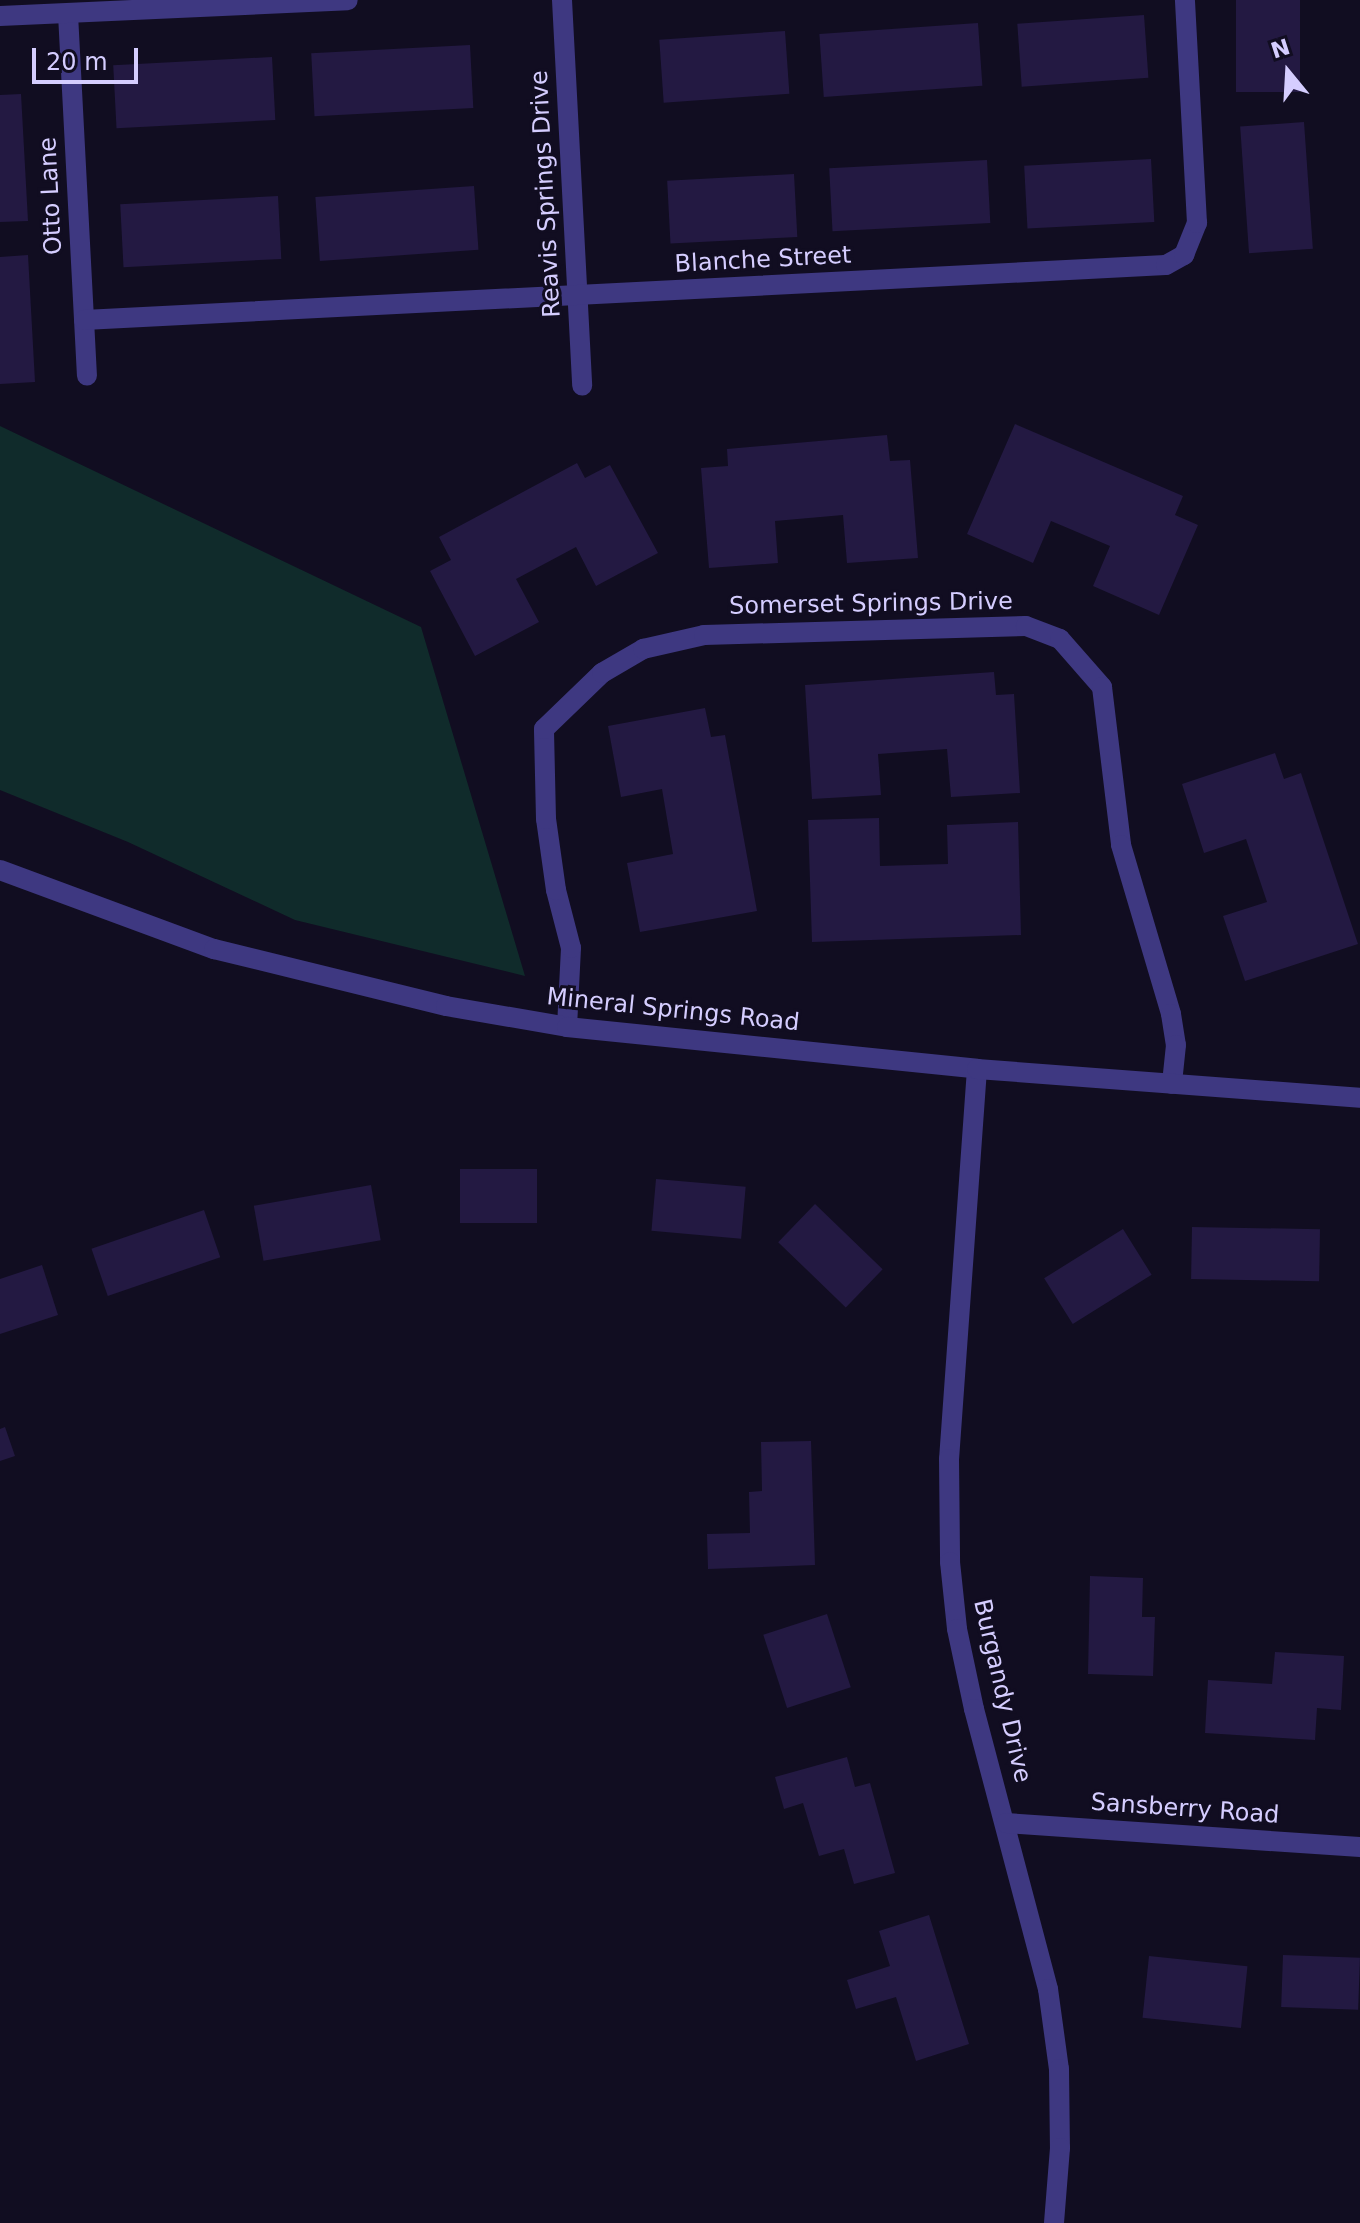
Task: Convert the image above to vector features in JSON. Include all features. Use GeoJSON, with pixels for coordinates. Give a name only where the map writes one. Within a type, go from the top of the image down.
{"type":"FeatureCollection","features":[{"type":"Feature","properties":{"kind":"street"},"geometry":{"type":"LineString","coordinates":[[0,16],[348,0]]}},
{"type":"Feature","properties":{"kind":"street","name":"Reavis Springs Drive"},"geometry":{"type":"LineString","coordinates":[[562,0],[582,385]]}},
{"type":"Feature","properties":{"kind":"street","name":"Blanche Street"},"geometry":{"type":"LineString","coordinates":[[84,320],[1166,265],[1184,255],[1197,223],[1185,0]]}},
{"type":"Feature","properties":{"kind":"street","name":"Otto Lane"},"geometry":{"type":"LineString","coordinates":[[68,14],[87,376]]}},
{"type":"Feature","properties":{"kind":"street","name":"Somerset Springs Drive"},"geometry":{"type":"LineString","coordinates":[[567,1027],[571,948],[556,890],[546,819],[544,729],[602,673],[643,649],[704,635],[1026,626],[1060,639],[1102,687],[1121,845],[1171,1014],[1176,1045],[1172,1084]]}},
{"type":"Feature","properties":{"kind":"street","name":"Mineral Springs Road"},"geometry":{"type":"LineString","coordinates":[[0,870],[214,949],[446,1006],[567,1027],[977,1069],[1360,1098]]}},
{"type":"Feature","properties":{"kind":"street","name":"Burgandy Drive"},"geometry":{"type":"LineString","coordinates":[[977,1069],[949,1459],[950,1562],[957,1629],[971,1696],[1048,1989],[1059,2069],[1060,2148],[1054,2223]]}},
{"type":"Feature","properties":{"kind":"street","name":"Sansberry Road"},"geometry":{"type":"LineString","coordinates":[[1006,1823],[1360,1847]]}},
{"type":"Feature","properties":{"kind":"green space"},"geometry":{"type":"Polygon","coordinates":[[[0,426],[421,627],[525,976],[295,920],[128,842],[0,790],[0,426]]]}},
{"type":"Feature","properties":{"kind":"building"},"geometry":{"type":"Polygon","coordinates":[[[1236,0],[1300,0],[1300,92],[1236,92],[1236,0]]]}},
{"type":"Feature","properties":{"kind":"building"},"geometry":{"type":"Polygon","coordinates":[[[1144,15],[1148,78],[1022,87],[1017,24],[1144,15]]]}},
{"type":"Feature","properties":{"kind":"building"},"geometry":{"type":"Polygon","coordinates":[[[978,23],[982,86],[824,97],[819,34],[978,23]]]}},
{"type":"Feature","properties":{"kind":"building"},"geometry":{"type":"Polygon","coordinates":[[[785,31],[789,94],[664,103],[659,40],[785,31]]]}},
{"type":"Feature","properties":{"kind":"building"},"geometry":{"type":"Polygon","coordinates":[[[470,45],[473,108],[315,116],[311,53],[470,45]]]}},
{"type":"Feature","properties":{"kind":"building"},"geometry":{"type":"Polygon","coordinates":[[[272,57],[275,120],[117,128],[113,65],[272,57]]]}},
{"type":"Feature","properties":{"kind":"building"},"geometry":{"type":"Polygon","coordinates":[[[21,94],[28,221],[0,222],[0,95],[21,94]]]}},
{"type":"Feature","properties":{"kind":"building"},"geometry":{"type":"Polygon","coordinates":[[[1304,122],[1313,249],[1249,253],[1240,126],[1304,122]]]}},
{"type":"Feature","properties":{"kind":"building"},"geometry":{"type":"Polygon","coordinates":[[[1151,159],[1154,222],[1027,229],[1024,166],[1151,159]]]}},
{"type":"Feature","properties":{"kind":"building"},"geometry":{"type":"Polygon","coordinates":[[[987,160],[990,223],[833,231],[829,168],[987,160]]]}},
{"type":"Feature","properties":{"kind":"building"},"geometry":{"type":"Polygon","coordinates":[[[794,174],[797,237],[670,244],[667,181],[794,174]]]}},
{"type":"Feature","properties":{"kind":"building"},"geometry":{"type":"Polygon","coordinates":[[[474,186],[478,250],[320,261],[315,197],[474,186]]]}},
{"type":"Feature","properties":{"kind":"building"},"geometry":{"type":"Polygon","coordinates":[[[278,196],[281,259],[124,267],[120,204],[278,196]]]}},
{"type":"Feature","properties":{"kind":"building"},"geometry":{"type":"Polygon","coordinates":[[[28,255],[35,382],[0,384],[0,257],[28,255]]]}},
{"type":"Feature","properties":{"kind":"building"},"geometry":{"type":"Polygon","coordinates":[[[1015,424],[1183,496],[1175,515],[1198,525],[1159,615],[1093,586],[1110,546],[1063,526],[1051,521],[1033,563],[967,534],[1015,424]]]}},
{"type":"Feature","properties":{"kind":"building"},"geometry":{"type":"Polygon","coordinates":[[[887,435],[890,461],[910,460],[918,558],[847,563],[843,515],[775,521],[778,563],[709,568],[701,468],[728,466],[727,449],[887,435]]]}},
{"type":"Feature","properties":{"kind":"building"},"geometry":{"type":"Polygon","coordinates":[[[577,463],[585,478],[610,465],[658,553],[596,586],[576,547],[516,579],[539,622],[475,656],[430,571],[451,560],[439,537],[577,463]]]}},
{"type":"Feature","properties":{"kind":"building"},"geometry":{"type":"Polygon","coordinates":[[[994,672],[996,695],[1014,694],[1020,793],[951,797],[947,749],[878,754],[881,795],[812,799],[805,685],[994,672]]]}},
{"type":"Feature","properties":{"kind":"building"},"geometry":{"type":"Polygon","coordinates":[[[705,708],[711,737],[725,735],[757,911],[640,932],[627,863],[673,854],[662,789],[621,797],[608,726],[705,708]]]}},
{"type":"Feature","properties":{"kind":"building"},"geometry":{"type":"Polygon","coordinates":[[[1275,753],[1284,779],[1301,773],[1358,944],[1245,981],[1223,916],[1267,902],[1246,839],[1204,853],[1182,784],[1275,753]]]}},
{"type":"Feature","properties":{"kind":"building"},"geometry":{"type":"Polygon","coordinates":[[[879,818],[880,866],[948,864],[947,825],[1018,822],[1021,935],[812,942],[808,820],[879,818]]]}},
{"type":"Feature","properties":{"kind":"building"},"geometry":{"type":"Polygon","coordinates":[[[460,1169],[537,1169],[537,1223],[460,1223],[460,1169]]]}},
{"type":"Feature","properties":{"kind":"building"},"geometry":{"type":"Polygon","coordinates":[[[656,1179],[746,1187],[741,1239],[651,1231],[656,1179]]]}},
{"type":"Feature","properties":{"kind":"building"},"geometry":{"type":"Polygon","coordinates":[[[371,1185],[381,1240],[264,1261],[254,1206],[371,1185]]]}},
{"type":"Feature","properties":{"kind":"building"},"geometry":{"type":"Polygon","coordinates":[[[815,1204],[883,1269],[846,1307],[778,1242],[815,1204]]]}},
{"type":"Feature","properties":{"kind":"building"},"geometry":{"type":"Polygon","coordinates":[[[204,1210],[220,1257],[108,1296],[91,1249],[204,1210]]]}},
{"type":"Feature","properties":{"kind":"building"},"geometry":{"type":"Polygon","coordinates":[[[1192,1227],[1320,1229],[1319,1281],[1191,1279],[1192,1227]]]}},
{"type":"Feature","properties":{"kind":"building"},"geometry":{"type":"Polygon","coordinates":[[[1123,1229],[1152,1275],[1073,1324],[1044,1278],[1123,1229]]]}},
{"type":"Feature","properties":{"kind":"building"},"geometry":{"type":"Polygon","coordinates":[[[42,1265],[58,1315],[0,1334],[0,1279],[42,1265]]]}},
{"type":"Feature","properties":{"kind":"building"},"geometry":{"type":"Polygon","coordinates":[[[5,1427],[15,1456],[0,1461],[0,1429],[5,1427]]]}},
{"type":"Feature","properties":{"kind":"building"},"geometry":{"type":"Polygon","coordinates":[[[811,1441],[815,1565],[708,1569],[707,1534],[750,1533],[749,1492],[762,1491],[761,1442],[811,1441]]]}},
{"type":"Feature","properties":{"kind":"building"},"geometry":{"type":"Polygon","coordinates":[[[1090,1576],[1143,1578],[1142,1617],[1155,1617],[1153,1676],[1088,1674],[1090,1576]]]}},
{"type":"Feature","properties":{"kind":"building"},"geometry":{"type":"Polygon","coordinates":[[[827,1614],[851,1687],[787,1708],[763,1635],[827,1614]]]}},
{"type":"Feature","properties":{"kind":"building"},"geometry":{"type":"Polygon","coordinates":[[[1275,1652],[1344,1656],[1341,1710],[1317,1708],[1315,1740],[1205,1733],[1208,1680],[1272,1684],[1275,1652]]]}},
{"type":"Feature","properties":{"kind":"building"},"geometry":{"type":"Polygon","coordinates":[[[847,1757],[855,1787],[870,1783],[895,1873],[854,1884],[844,1849],[819,1856],[803,1803],[784,1809],[775,1777],[847,1757]]]}},
{"type":"Feature","properties":{"kind":"building"},"geometry":{"type":"Polygon","coordinates":[[[929,1915],[969,2044],[916,2061],[896,1997],[856,2009],[847,1980],[890,1966],[879,1931],[929,1915]]]}},
{"type":"Feature","properties":{"kind":"building"},"geometry":{"type":"Polygon","coordinates":[[[1283,1955],[1360,1958],[1358,2010],[1281,2007],[1283,1955]]]}},
{"type":"Feature","properties":{"kind":"building"},"geometry":{"type":"Polygon","coordinates":[[[1149,1956],[1247,1966],[1241,2028],[1143,2018],[1149,1956]]]}}]}
